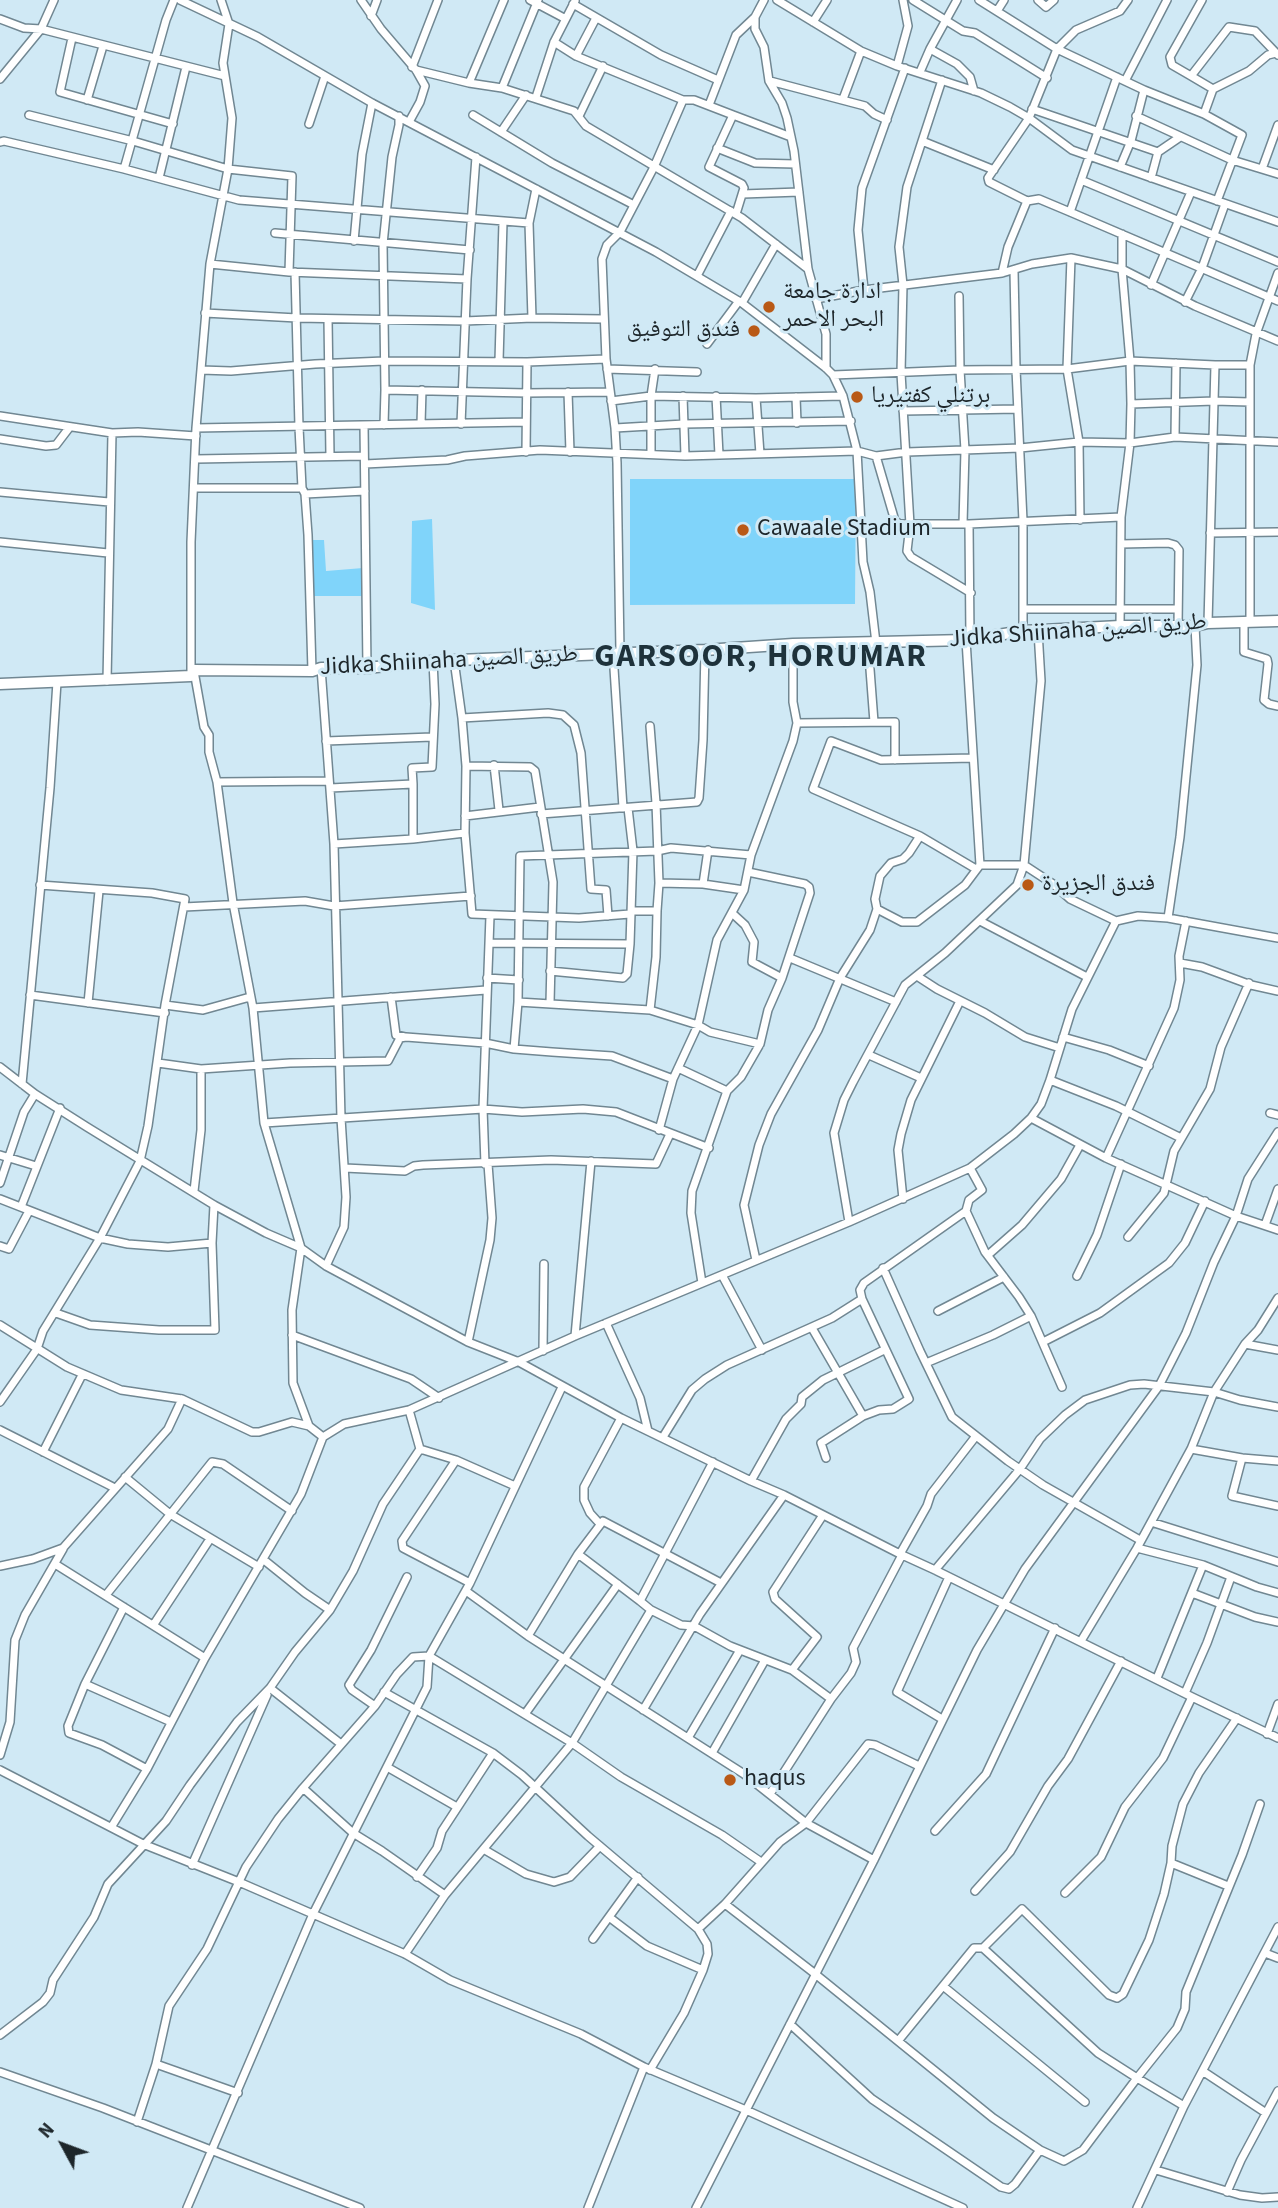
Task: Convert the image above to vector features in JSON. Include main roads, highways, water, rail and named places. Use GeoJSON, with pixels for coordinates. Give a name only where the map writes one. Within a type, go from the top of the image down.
{"type":"FeatureCollection","features":[{"type":"Feature","properties":{"kind":"main road","name":"Jidka Shiinaha طريق الصين"},"geometry":{"type":"LineString","coordinates":[[0,684],[107,681],[193,673],[367,668],[433,661],[793,644],[968,639],[1023,631],[1120,626],[1195,626],[1208,623],[1278,621]]}},
{"type":"Feature","properties":{"kind":"place","name":"ادارة جامعة البحر الاحمر"},"geometry":{"type":"Point","coordinates":[769,307]}},
{"type":"Feature","properties":{"kind":"place","name":"فندق التوفيق"},"geometry":{"type":"Point","coordinates":[754,331]}},
{"type":"Feature","properties":{"kind":"place","name":"برتنلي كفتيريا"},"geometry":{"type":"Point","coordinates":[857,397]}},
{"type":"Feature","properties":{"kind":"place","name":"Cawaale Stadium"},"geometry":{"type":"Point","coordinates":[743,530]}},
{"type":"Feature","properties":{"kind":"place","name":"فندق الجزيرة"},"geometry":{"type":"Point","coordinates":[1028,885]}},
{"type":"Feature","properties":{"kind":"place","name":"haqus"},"geometry":{"type":"Point","coordinates":[730,1780]}},
{"type":"Feature","properties":{"kind":"district","name":"GARSOOR, HORUMAR"},"geometry":{"type":"Point","coordinates":[761,659]}}]}
